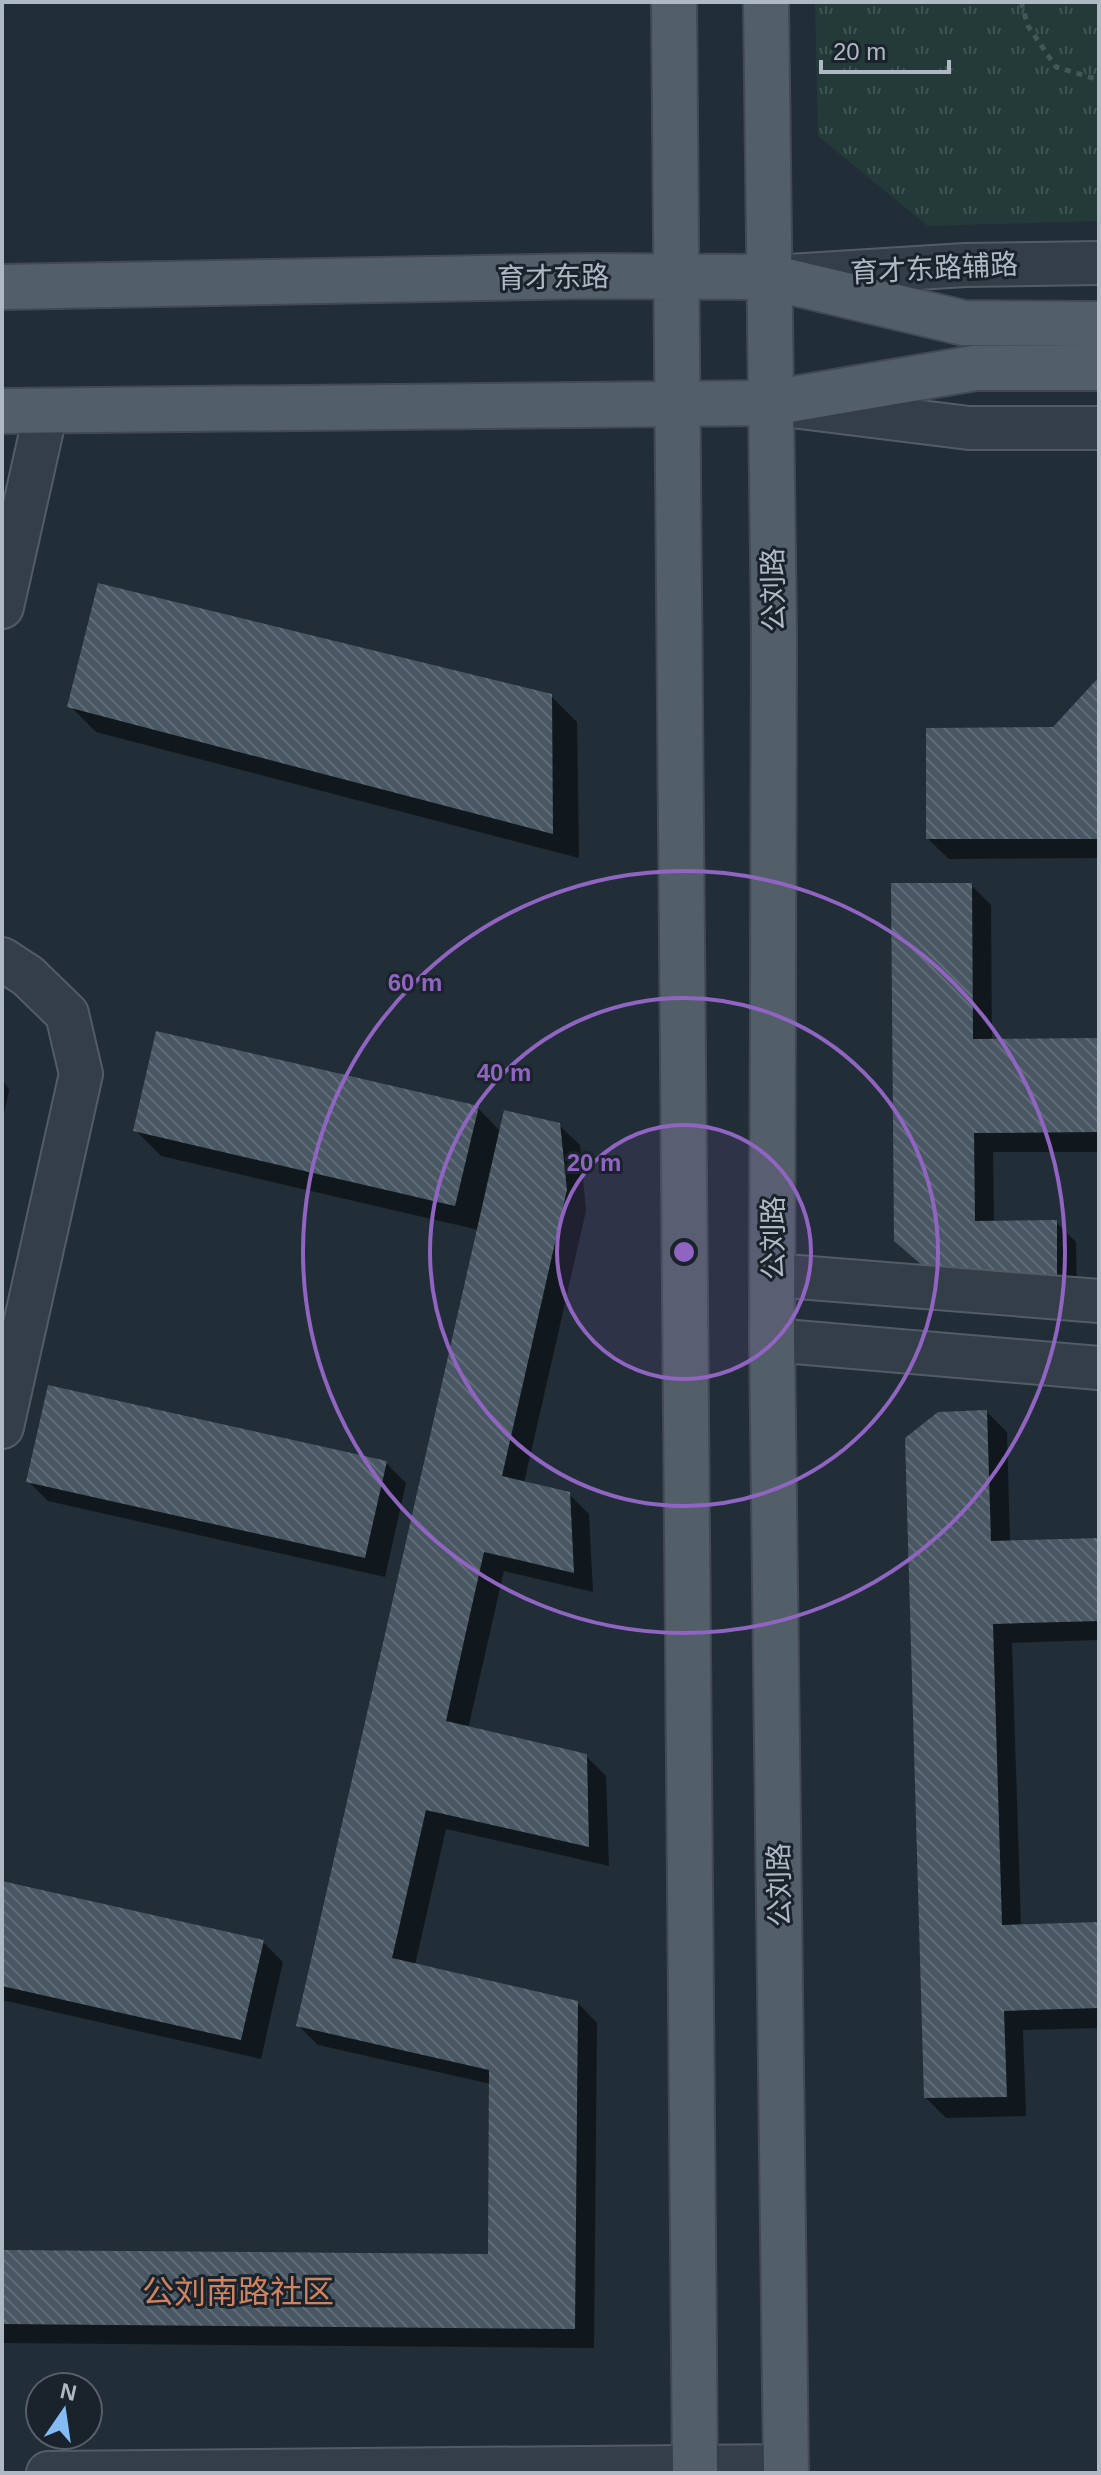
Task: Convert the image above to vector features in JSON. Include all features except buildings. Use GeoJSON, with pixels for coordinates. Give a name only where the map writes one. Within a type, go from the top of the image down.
{"type":"FeatureCollection","features":[{"type":"Feature","properties":{"kind":"main road"},"geometry":{"type":"LineString","coordinates":[[674,2],[695,2470]]}},
{"type":"Feature","properties":{"kind":"main road","name":"公刘路"},"geometry":{"type":"LineString","coordinates":[[766,2],[771,403],[772,1340],[786,2469]]}},
{"type":"Feature","properties":{"kind":"main road","name":"育才东路"},"geometry":{"type":"LineString","coordinates":[[2,287],[769,277],[964,323],[1099,324]]}},
{"type":"Feature","properties":{"kind":"main road"},"geometry":{"type":"LineString","coordinates":[[2,411],[771,403],[975,368],[1099,368]]}},
{"type":"Feature","properties":{"kind":"street","name":"育才东路辅路"},"geometry":{"type":"LineString","coordinates":[[769,277],[965,265],[1099,263]]}},
{"type":"Feature","properties":{"kind":"street"},"geometry":{"type":"LineString","coordinates":[[771,403],[969,428],[1099,428]]}},
{"type":"Feature","properties":{"kind":"street"},"geometry":{"type":"LineString","coordinates":[[2,607],[46,411]]}},
{"type":"Feature","properties":{"kind":"street"},"geometry":{"type":"LineString","coordinates":[[2,959],[28,976],[67,1014],[81,1074],[2,1427]]}},
{"type":"Feature","properties":{"kind":"street"},"geometry":{"type":"LineString","coordinates":[[773,1275],[1099,1301]]}},
{"type":"Feature","properties":{"kind":"street"},"geometry":{"type":"LineString","coordinates":[[772,1340],[1099,1368]]}},
{"type":"Feature","properties":{"kind":"street"},"geometry":{"type":"LineString","coordinates":[[48,2473],[786,2469]]}},
{"type":"Feature","properties":{"kind":"path"},"geometry":{"type":"LineString","coordinates":[[1021,2],[1028,26],[1056,67],[1099,80]]}},
{"type":"Feature","properties":{"kind":"green space"},"geometry":{"type":"Polygon","coordinates":[[[815,2],[1099,2],[1099,221],[928,226],[818,136],[815,2]]]}},
{"type":"Feature","properties":{"kind":"district","name":"公刘南路社区"},"geometry":{"type":"Point","coordinates":[238,2292]}}]}
